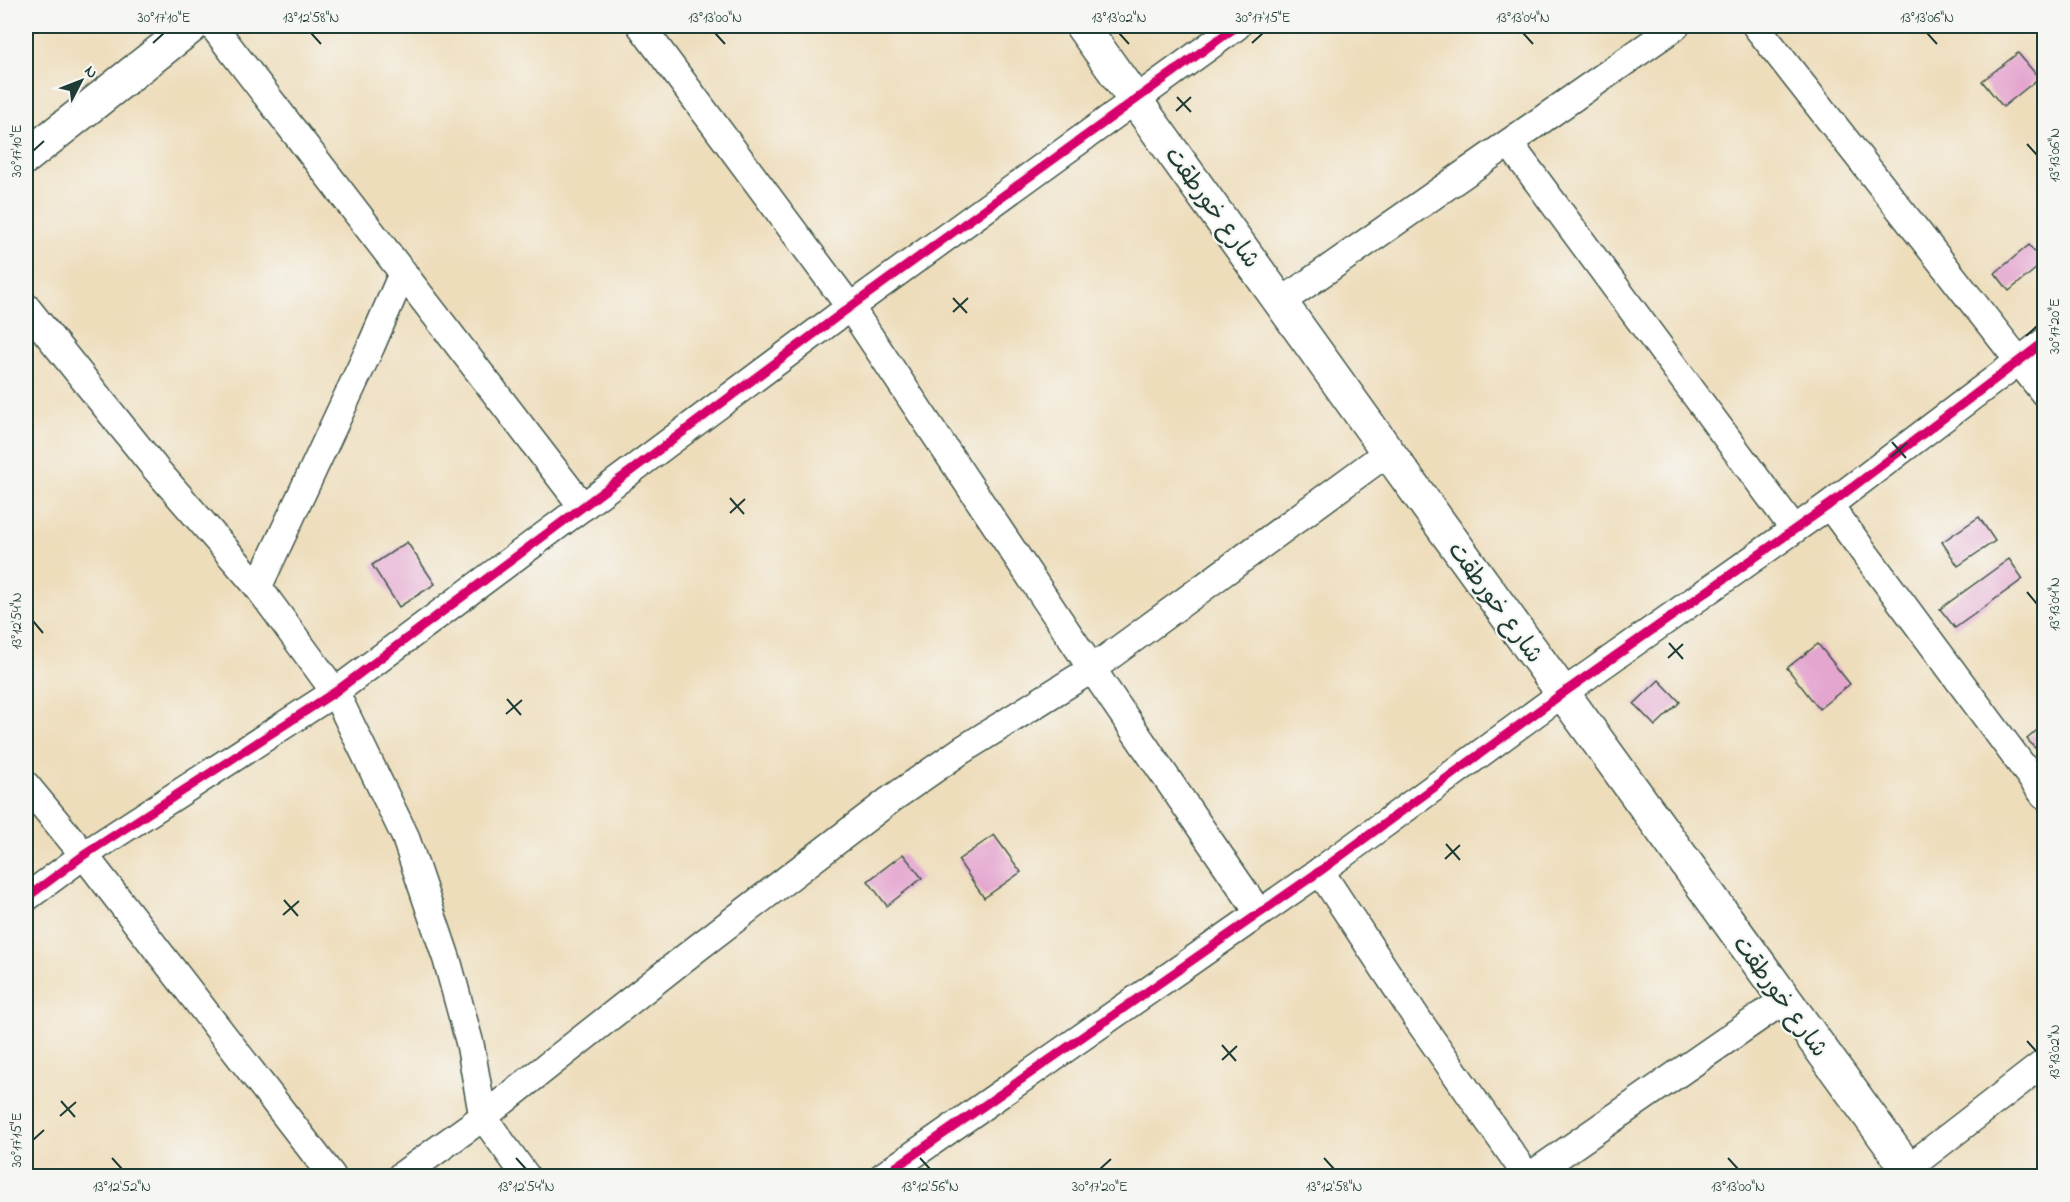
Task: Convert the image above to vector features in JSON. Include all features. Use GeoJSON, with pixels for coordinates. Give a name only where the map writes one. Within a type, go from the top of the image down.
{"type":"FeatureCollection","features":[{"type":"Feature","properties":{"kind":"street"},"geometry":{"type":"LineString","coordinates":[[26,157],[192,26]]}},
{"type":"Feature","properties":{"kind":"street"},"geometry":{"type":"LineString","coordinates":[[213,26],[583,507]]}},
{"type":"Feature","properties":{"kind":"street"},"geometry":{"type":"LineString","coordinates":[[641,26],[850,307],[1092,669],[1259,913]]}},
{"type":"Feature","properties":{"kind":"street","name":"شارع خورطقت"},"geometry":{"type":"LineString","coordinates":[[1082,26],[1910,1173]]}},
{"type":"Feature","properties":{"kind":"street"},"geometry":{"type":"LineString","coordinates":[[26,898],[84,855],[335,692],[850,307],[1237,26]]}},
{"type":"Feature","properties":{"kind":"street"},"geometry":{"type":"LineString","coordinates":[[1281,302],[1676,26]]}},
{"type":"Feature","properties":{"kind":"street"},"geometry":{"type":"LineString","coordinates":[[1756,26],[2044,393]]}},
{"type":"Feature","properties":{"kind":"street"},"geometry":{"type":"LineString","coordinates":[[1509,143],[1794,529]]}},
{"type":"Feature","properties":{"kind":"street"},"geometry":{"type":"LineString","coordinates":[[258,587],[371,346],[403,272]]}},
{"type":"Feature","properties":{"kind":"street"},"geometry":{"type":"LineString","coordinates":[[26,307],[155,468],[258,587],[335,692],[405,836],[447,960],[470,1044],[483,1117],[526,1176]]}},
{"type":"Feature","properties":{"kind":"street"},"geometry":{"type":"LineString","coordinates":[[883,1176],[1320,871],[1563,693],[1829,505],[2044,342]]}},
{"type":"Feature","properties":{"kind":"street"},"geometry":{"type":"LineString","coordinates":[[401,1176],[483,1117],[890,800],[962,750],[1092,669],[1388,452]]}},
{"type":"Feature","properties":{"kind":"street"},"geometry":{"type":"LineString","coordinates":[[1829,505],[2044,795]]}},
{"type":"Feature","properties":{"kind":"street"},"geometry":{"type":"LineString","coordinates":[[26,785],[84,855],[332,1176]]}},
{"type":"Feature","properties":{"kind":"street"},"geometry":{"type":"LineString","coordinates":[[1320,871],[1418,1020],[1529,1176],[1784,1000]]}},
{"type":"Feature","properties":{"kind":"street"},"geometry":{"type":"LineString","coordinates":[[1910,1173],[2044,1063]]}},
{"type":"Feature","properties":{"kind":"building"},"geometry":{"type":"Polygon","coordinates":[[[2018,53],[2039,78],[2003,107],[1982,81],[2018,53]]]}},
{"type":"Feature","properties":{"kind":"building"},"geometry":{"type":"Polygon","coordinates":[[[2029,245],[2043,263],[2009,291],[1995,273],[2029,245]]]}},
{"type":"Feature","properties":{"kind":"building"},"geometry":{"type":"Polygon","coordinates":[[[1979,517],[1995,541],[1958,566],[1942,542],[1979,517]]]}},
{"type":"Feature","properties":{"kind":"building"},"geometry":{"type":"Polygon","coordinates":[[[407,542],[435,584],[399,607],[372,565],[407,542]]]}},
{"type":"Feature","properties":{"kind":"building"},"geometry":{"type":"Polygon","coordinates":[[[2009,559],[2023,579],[1955,628],[1940,609],[2009,559]]]}},
{"type":"Feature","properties":{"kind":"building"},"geometry":{"type":"Polygon","coordinates":[[[1818,644],[1850,684],[1819,709],[1787,668],[1818,644]]]}},
{"type":"Feature","properties":{"kind":"building"},"geometry":{"type":"Polygon","coordinates":[[[1659,680],[1680,702],[1655,726],[1634,704],[1659,680]]]}},
{"type":"Feature","properties":{"kind":"building"},"geometry":{"type":"Polygon","coordinates":[[[2044,724],[2044,754],[2042,756],[2027,739],[2044,724]]]}},
{"type":"Feature","properties":{"kind":"building"},"geometry":{"type":"Polygon","coordinates":[[[994,835],[1021,872],[984,898],[958,860],[994,835]]]}},
{"type":"Feature","properties":{"kind":"building"},"geometry":{"type":"Polygon","coordinates":[[[903,854],[922,878],[887,906],[868,881],[903,854]]]}},
{"type":"Feature","properties":{"kind":"cycle path"},"geometry":{"type":"LineString","coordinates":[[26,898],[84,855],[335,692],[850,307],[1237,26]]}},
{"type":"Feature","properties":{"kind":"cycle path"},"geometry":{"type":"LineString","coordinates":[[883,1176],[1320,871],[1563,693],[1829,505],[2044,342]]}}]}
